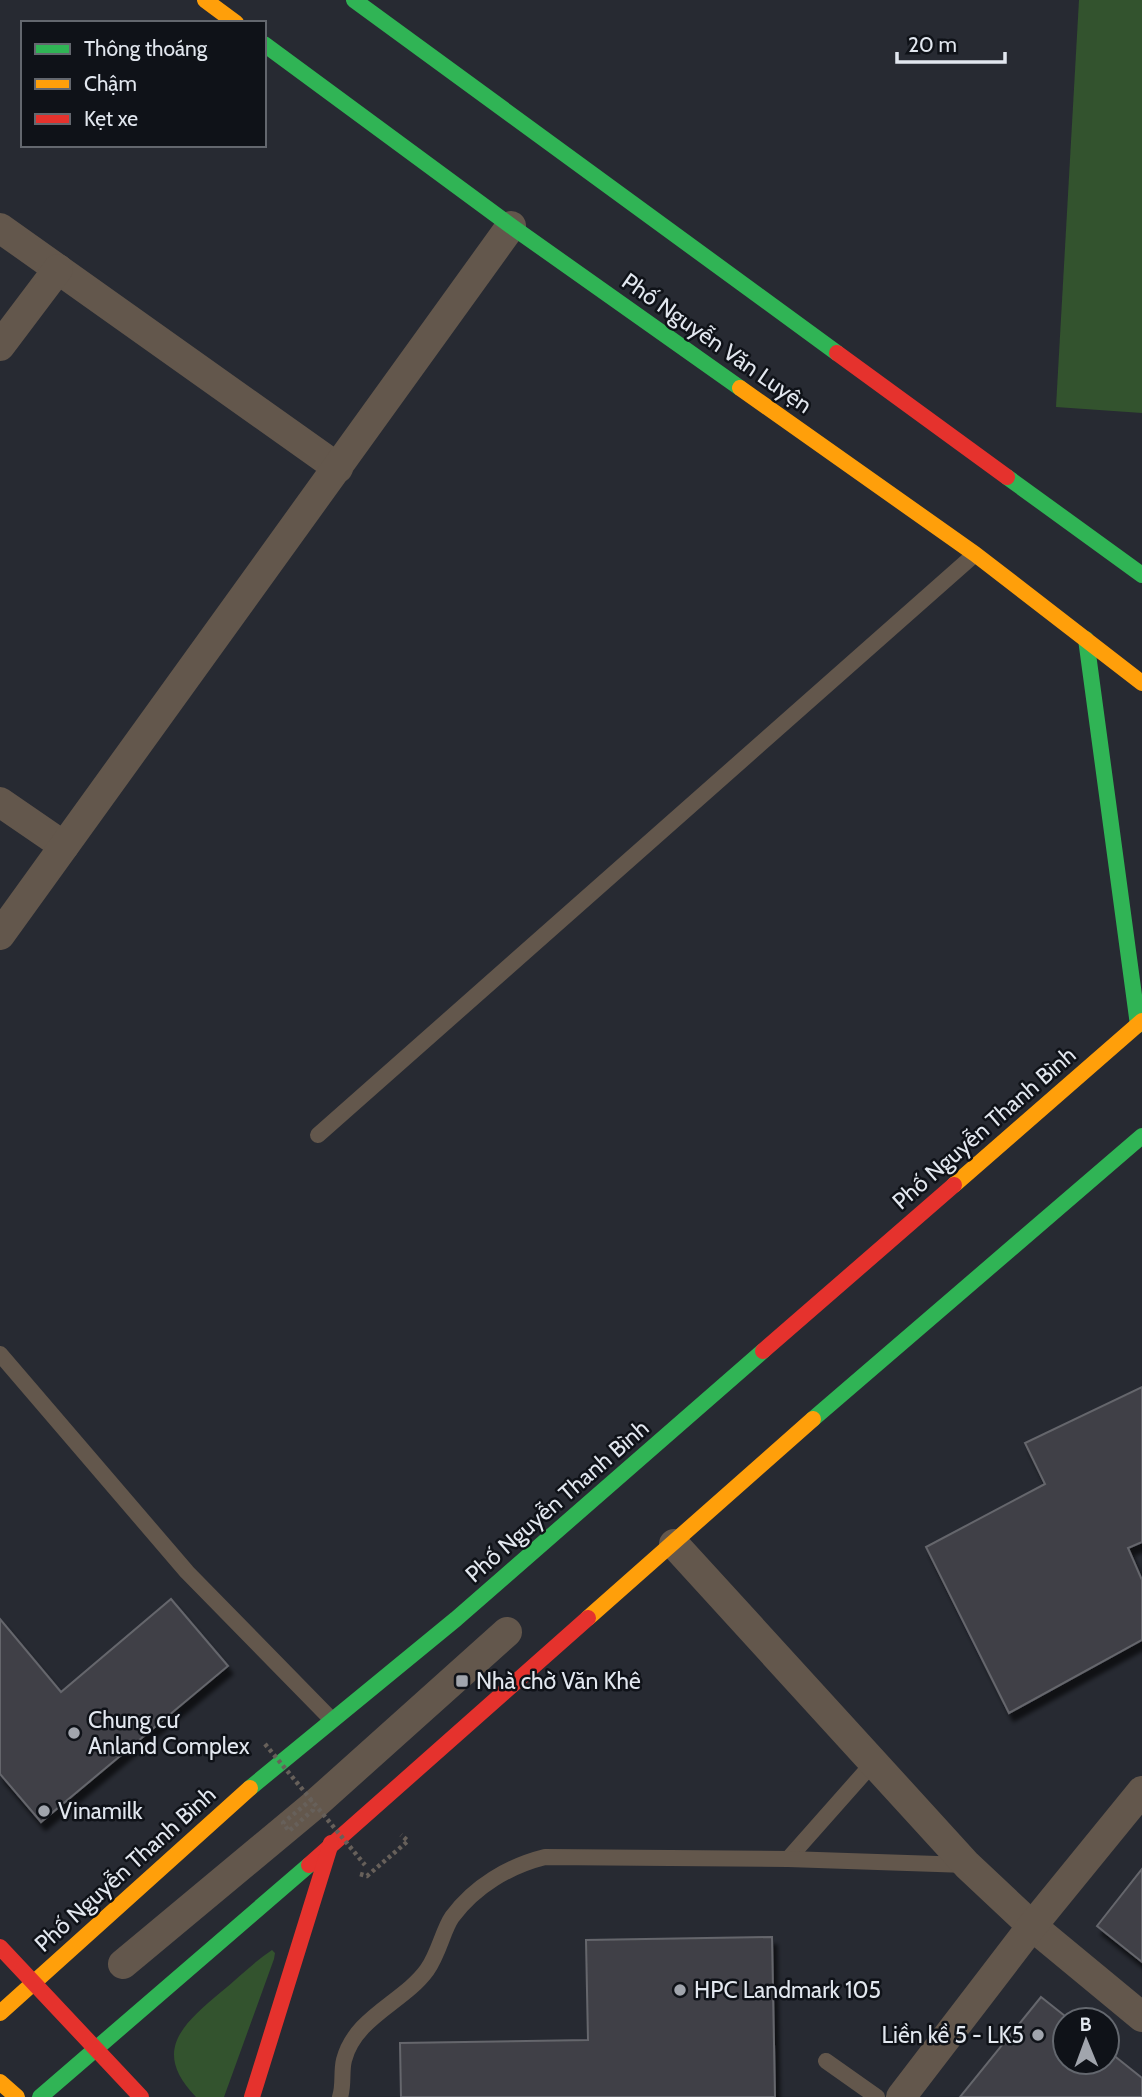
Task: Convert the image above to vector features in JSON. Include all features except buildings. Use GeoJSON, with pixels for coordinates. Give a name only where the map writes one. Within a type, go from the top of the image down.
{"type":"FeatureCollection","features":[{"type":"Feature","properties":{"kind":"main road"},"geometry":{"type":"LineString","coordinates":[[205,0],[233,21]]}},
{"type":"Feature","properties":{"kind":"main road"},"geometry":{"type":"LineString","coordinates":[[354,0],[1142,575]]}},
{"type":"Feature","properties":{"kind":"main road","name":"Phố Nguyễn Văn Luyện"},"geometry":{"type":"LineString","coordinates":[[266,45],[511,226],[975,554],[1142,683]]}},
{"type":"Feature","properties":{"kind":"main road"},"geometry":{"type":"LineString","coordinates":[[1086,639],[1140,1023]]}},
{"type":"Feature","properties":{"kind":"main road","name":"Phố Nguyễn Thanh Bình"},"geometry":{"type":"LineString","coordinates":[[0,2012],[101,1918],[331,1719],[456,1619],[1140,1023]]}},
{"type":"Feature","properties":{"kind":"main road"},"geometry":{"type":"LineString","coordinates":[[40,2097],[674,1544],[941,1304],[1142,1136]]}},
{"type":"Feature","properties":{"kind":"main road"},"geometry":{"type":"LineString","coordinates":[[252,2097],[331,1843]]}},
{"type":"Feature","properties":{"kind":"main road"},"geometry":{"type":"LineString","coordinates":[[0,1947],[141,2097]]}},
{"type":"Feature","properties":{"kind":"main road"},"geometry":{"type":"LineString","coordinates":[[0,2082],[17,2097]]}},
{"type":"Feature","properties":{"kind":"street"},"geometry":{"type":"LineString","coordinates":[[0,935],[511,226]]}},
{"type":"Feature","properties":{"kind":"street"},"geometry":{"type":"LineString","coordinates":[[0,228],[338,468]]}},
{"type":"Feature","properties":{"kind":"street"},"geometry":{"type":"LineString","coordinates":[[0,345],[58,269]]}},
{"type":"Feature","properties":{"kind":"street"},"geometry":{"type":"LineString","coordinates":[[0,802],[64,846]]}},
{"type":"Feature","properties":{"kind":"street"},"geometry":{"type":"LineString","coordinates":[[674,1544],[967,1865],[1032,1926],[1142,2017]]}},
{"type":"Feature","properties":{"kind":"street"},"geometry":{"type":"LineString","coordinates":[[124,1964],[508,1632]]}},
{"type":"Feature","properties":{"kind":"street"},"geometry":{"type":"LineString","coordinates":[[901,2097],[1032,1926],[1142,1791]]}},
{"type":"Feature","properties":{"kind":"lane"},"geometry":{"type":"LineString","coordinates":[[318,1135],[975,554]]}},
{"type":"Feature","properties":{"kind":"lane"},"geometry":{"type":"LineString","coordinates":[[0,1354],[187,1572],[331,1719]]}},
{"type":"Feature","properties":{"kind":"lane"},"geometry":{"type":"LineString","coordinates":[[788,1859],[873,1763]]}},
{"type":"Feature","properties":{"kind":"lane"},"geometry":{"type":"LineString","coordinates":[[340,2097],[344,2059],[356,2035],[426,1972],[442,1945],[451,1919],[478,1890],[517,1864],[545,1857],[788,1859],[967,1865]]}},
{"type":"Feature","properties":{"kind":"lane"},"geometry":{"type":"LineString","coordinates":[[826,2061],[877,2097]]}},
{"type":"Feature","properties":{"kind":"path"},"geometry":{"type":"LineString","coordinates":[[265,1744],[365,1866],[373,1858]]}},
{"type":"Feature","properties":{"kind":"path"},"geometry":{"type":"LineString","coordinates":[[313,1802],[313,1810],[289,1831],[283,1824],[313,1802]]}},
{"type":"Feature","properties":{"kind":"path"},"geometry":{"type":"LineString","coordinates":[[356,1873],[367,1876],[408,1841],[402,1834],[392,1843]]}},
{"type":"Feature","properties":{"kind":"green space"},"geometry":{"type":"Polygon","coordinates":[[[1079,0],[1142,0],[1142,413],[1056,407],[1079,0]]]}},
{"type":"Feature","properties":{"kind":"green space"},"geometry":{"type":"Polygon","coordinates":[[[272,1950],[275,1953],[274,1959],[224,2097],[196,2097],[183,2081],[176,2066],[174,2052],[177,2039],[195,2015],[272,1950]]]}},
{"type":"Feature","properties":{"kind":"traffic: fast"},"geometry":{"type":"LineString","coordinates":[[354,0],[837,353]]}},
{"type":"Feature","properties":{"kind":"traffic: fast"},"geometry":{"type":"LineString","coordinates":[[266,45],[511,226],[740,388]]}},
{"type":"Feature","properties":{"kind":"traffic: fast"},"geometry":{"type":"LineString","coordinates":[[1007,477],[1142,575]]}},
{"type":"Feature","properties":{"kind":"traffic: fast"},"geometry":{"type":"LineString","coordinates":[[1086,639],[1138,1025]]}},
{"type":"Feature","properties":{"kind":"traffic: fast"},"geometry":{"type":"LineString","coordinates":[[813,1419],[1142,1136]]}},
{"type":"Feature","properties":{"kind":"traffic: fast"},"geometry":{"type":"LineString","coordinates":[[250,1788],[456,1619],[763,1351]]}},
{"type":"Feature","properties":{"kind":"traffic: fast"},"geometry":{"type":"LineString","coordinates":[[40,2097],[309,1865]]}},
{"type":"Feature","properties":{"kind":"traffic: slow"},"geometry":{"type":"LineString","coordinates":[[205,0],[233,21]]}},
{"type":"Feature","properties":{"kind":"traffic: slow"},"geometry":{"type":"LineString","coordinates":[[740,388],[975,554],[1142,683]]}},
{"type":"Feature","properties":{"kind":"traffic: slow"},"geometry":{"type":"LineString","coordinates":[[954,1185],[1142,1021]]}},
{"type":"Feature","properties":{"kind":"traffic: slow"},"geometry":{"type":"LineString","coordinates":[[588,1618],[813,1419]]}},
{"type":"Feature","properties":{"kind":"traffic: slow"},"geometry":{"type":"LineString","coordinates":[[0,2013],[250,1788]]}},
{"type":"Feature","properties":{"kind":"traffic: slow"},"geometry":{"type":"LineString","coordinates":[[0,2082],[17,2097]]}},
{"type":"Feature","properties":{"kind":"traffic: jam"},"geometry":{"type":"LineString","coordinates":[[837,353],[1007,477]]}},
{"type":"Feature","properties":{"kind":"traffic: jam"},"geometry":{"type":"LineString","coordinates":[[763,1351],[954,1185]]}},
{"type":"Feature","properties":{"kind":"traffic: jam"},"geometry":{"type":"LineString","coordinates":[[309,1865],[588,1618]]}},
{"type":"Feature","properties":{"kind":"traffic: jam"},"geometry":{"type":"LineString","coordinates":[[252,2097],[331,1843]]}},
{"type":"Feature","properties":{"kind":"traffic: jam"},"geometry":{"type":"LineString","coordinates":[[0,1947],[141,2097]]}},
{"type":"Feature","properties":{"kind":"place","name":"Nhà chờ Văn Khê"},"geometry":{"type":"Point","coordinates":[462,1681]}},
{"type":"Feature","properties":{"kind":"place","name":"Chung cư Anland Complex"},"geometry":{"type":"Point","coordinates":[74,1733]}},
{"type":"Feature","properties":{"kind":"place","name":"Vinamilk"},"geometry":{"type":"Point","coordinates":[44,1811]}},
{"type":"Feature","properties":{"kind":"place","name":"HPC Landmark 105"},"geometry":{"type":"Point","coordinates":[680,1990]}},
{"type":"Feature","properties":{"kind":"place","name":"Liền kề 5 - LK5"},"geometry":{"type":"Point","coordinates":[1038,2035]}}]}
